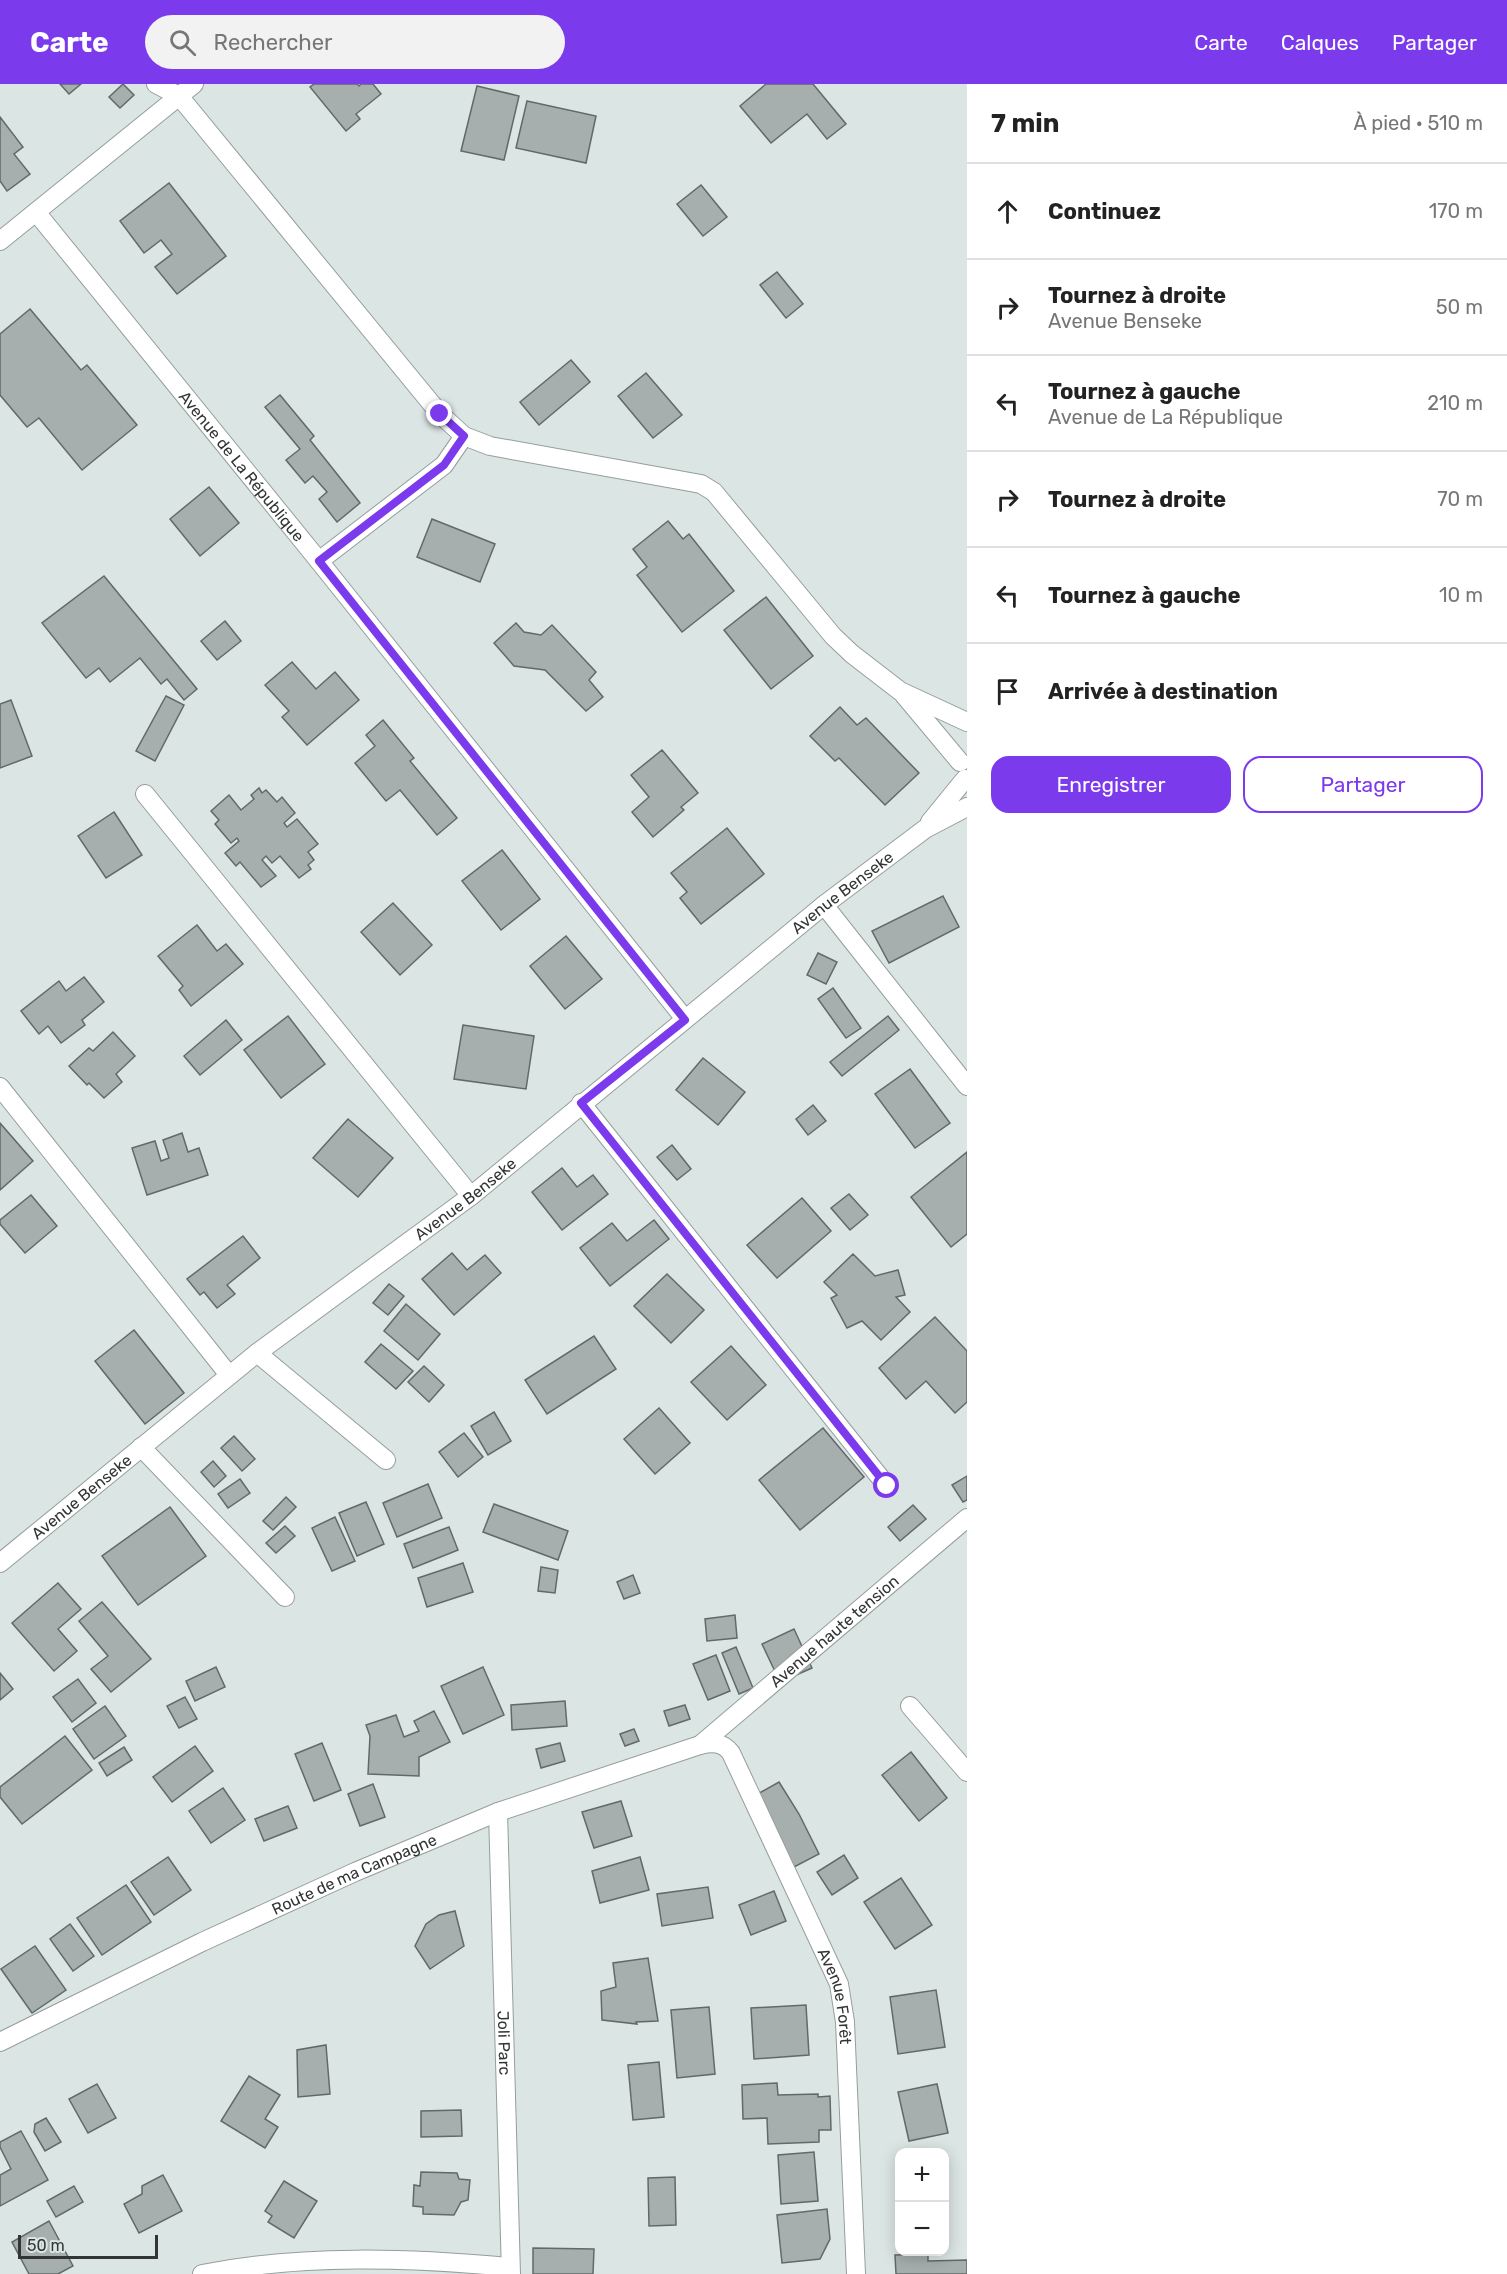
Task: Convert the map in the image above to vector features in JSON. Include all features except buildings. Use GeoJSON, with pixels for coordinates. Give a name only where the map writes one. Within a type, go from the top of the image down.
{"type":"FeatureCollection","features":[{"type":"Feature","properties":{"kind":"street"},"geometry":{"type":"LineString","coordinates":[[156,84],[179,96],[440,414],[464,436],[490,446],[701,484],[714,492],[833,636],[852,654],[900,691],[967,722]]}},
{"type":"Feature","properties":{"kind":"street"},"geometry":{"type":"LineString","coordinates":[[0,241],[194,84]]}},
{"type":"Feature","properties":{"kind":"street","name":"Avenue de La République"},"geometry":{"type":"LineString","coordinates":[[36,212],[319,561],[685,1020]]}},
{"type":"Feature","properties":{"kind":"street"},"geometry":{"type":"LineString","coordinates":[[319,561],[444,465],[464,436]]}},
{"type":"Feature","properties":{"kind":"street"},"geometry":{"type":"LineString","coordinates":[[900,691],[964,774]]}},
{"type":"Feature","properties":{"kind":"street"},"geometry":{"type":"LineString","coordinates":[[925,829],[964,774],[964,748],[967,744]]}},
{"type":"Feature","properties":{"kind":"street"},"geometry":{"type":"LineString","coordinates":[[145,794],[471,1196]]}},
{"type":"Feature","properties":{"kind":"street"},"geometry":{"type":"LineString","coordinates":[[925,829],[967,807]]}},
{"type":"Feature","properties":{"kind":"street","name":"Avenue Benseke"},"geometry":{"type":"LineString","coordinates":[[1,1560],[257,1353],[471,1196],[824,905],[925,829]]}},
{"type":"Feature","properties":{"kind":"street"},"geometry":{"type":"LineString","coordinates":[[824,905],[967,1086]]}},
{"type":"Feature","properties":{"kind":"street"},"geometry":{"type":"LineString","coordinates":[[0,1087],[229,1375]]}},
{"type":"Feature","properties":{"kind":"street"},"geometry":{"type":"LineString","coordinates":[[581,1103],[887,1486]]}},
{"type":"Feature","properties":{"kind":"street"},"geometry":{"type":"LineString","coordinates":[[257,1353],[386,1460]]}},
{"type":"Feature","properties":{"kind":"street"},"geometry":{"type":"LineString","coordinates":[[141,1447],[285,1597]]}},
{"type":"Feature","properties":{"kind":"street","name":"Avenue haute tension"},"geometry":{"type":"LineString","coordinates":[[700,1744],[967,1518]]}},
{"type":"Feature","properties":{"kind":"street"},"geometry":{"type":"LineString","coordinates":[[910,1706],[967,1772]]}},
{"type":"Feature","properties":{"kind":"street","name":"Route de ma Campagne"},"geometry":{"type":"LineString","coordinates":[[0,2042],[202,1942],[355,1872],[498,1812],[700,1744],[721,1744]]}},
{"type":"Feature","properties":{"kind":"street","name":"Avenue Forêt"},"geometry":{"type":"LineString","coordinates":[[721,1744],[731,1753],[839,1984],[845,2022],[856,2274]]}},
{"type":"Feature","properties":{"kind":"street","name":"Joli Parc"},"geometry":{"type":"LineString","coordinates":[[498,1812],[511,2271]]}},
{"type":"Feature","properties":{"kind":"street"},"geometry":{"type":"LineString","coordinates":[[202,2274],[276,2264],[339,2260],[451,2262],[511,2271]]}},
{"type":"Feature","properties":{"kind":"route"},"geometry":{"type":"LineString","coordinates":[[440,414],[464,436],[444,465],[319,561],[685,1020],[581,1103],[887,1486]]}}]}
